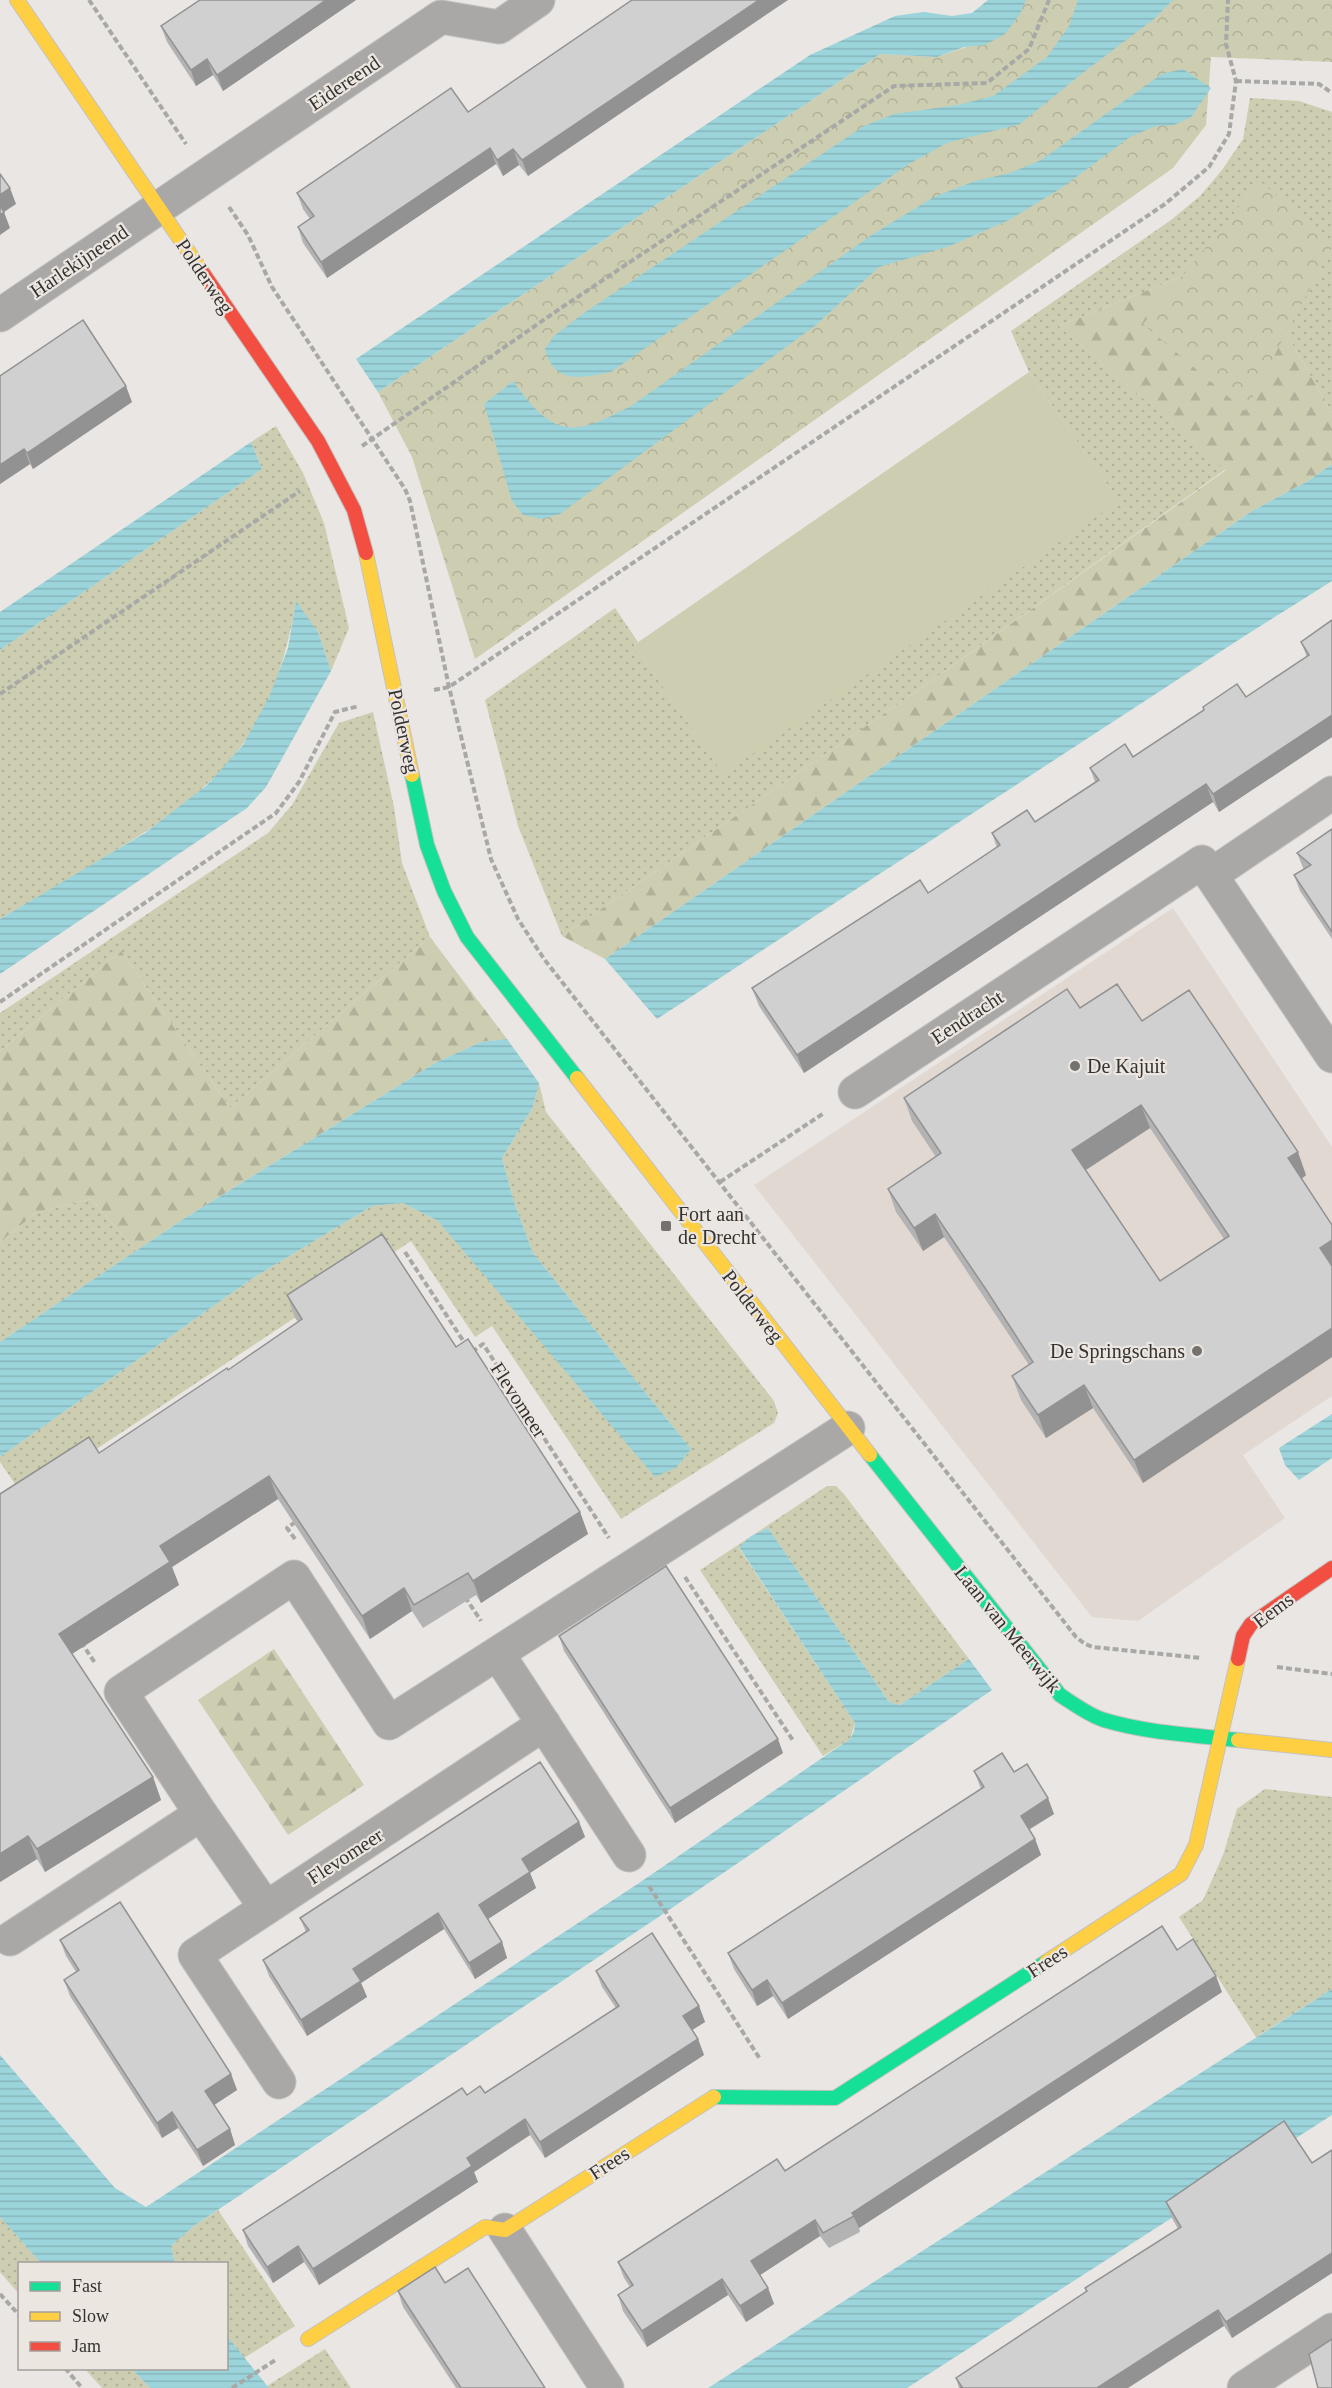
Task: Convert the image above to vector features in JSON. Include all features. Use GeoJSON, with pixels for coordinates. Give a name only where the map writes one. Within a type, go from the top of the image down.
{"type":"FeatureCollection","features":[{"type":"Feature","properties":{"kind":"street","name":"Polderweg"},"geometry":{"type":"LineString","coordinates":[[17,0],[318,441],[354,510],[364,543],[427,846],[444,891],[467,937],[848,1428]]}},
{"type":"Feature","properties":{"kind":"street","name":"Eidereend"},"geometry":{"type":"LineString","coordinates":[[158,208],[441,17],[498,27],[538,0]]}},
{"type":"Feature","properties":{"kind":"street","name":"Harlekijneend"},"geometry":{"type":"LineString","coordinates":[[0,315],[158,208]]}},
{"type":"Feature","properties":{"kind":"street"},"geometry":{"type":"LineString","coordinates":[[1332,793],[1211,875],[1332,1056]]}},
{"type":"Feature","properties":{"kind":"street","name":"Eendracht"},"geometry":{"type":"LineString","coordinates":[[855,1092],[1202,862],[1211,875]]}},
{"type":"Feature","properties":{"kind":"street"},"geometry":{"type":"LineString","coordinates":[[266,1908],[121,1692],[294,1577],[389,1723],[848,1428]]}},
{"type":"Feature","properties":{"kind":"street","name":"Laan van Meerwijk"},"geometry":{"type":"LineString","coordinates":[[848,1428],[1060,1695],[1082,1710],[1103,1720],[1148,1730],[1332,1750]]}},
{"type":"Feature","properties":{"kind":"street","name":"Eems"},"geometry":{"type":"LineString","coordinates":[[1222,1738],[1243,1636],[1251,1624],[1332,1568]]}},
{"type":"Feature","properties":{"kind":"street"},"geometry":{"type":"LineString","coordinates":[[499,1653],[637,1868]]}},
{"type":"Feature","properties":{"kind":"street","name":"Flevomeer"},"geometry":{"type":"LineString","coordinates":[[279,2082],[195,1955],[544,1724]]}},
{"type":"Feature","properties":{"kind":"street","name":"Frees"},"geometry":{"type":"LineString","coordinates":[[308,2339],[485,2227],[505,2230],[711,2097],[835,2098],[1181,1874],[1196,1845],[1222,1738]]}},
{"type":"Feature","properties":{"kind":"street"},"geometry":{"type":"LineString","coordinates":[[10,1939],[201,1814]]}},
{"type":"Feature","properties":{"kind":"street"},"geometry":{"type":"LineString","coordinates":[[505,2230],[607,2388]]}},
{"type":"Feature","properties":{"kind":"street"},"geometry":{"type":"LineString","coordinates":[[1244,2388],[1332,2330]]}},
{"type":"Feature","properties":{"kind":"path"},"geometry":{"type":"LineString","coordinates":[[89,0],[248,235],[272,287],[405,489],[410,501],[450,687],[491,859],[518,919],[544,959],[887,1398],[1064,1622],[1085,1644],[1332,1674]]}},
{"type":"Feature","properties":{"kind":"path"},"geometry":{"type":"LineString","coordinates":[[0,694],[261,518],[558,310],[894,86],[987,83],[1029,49],[1049,0]]}},
{"type":"Feature","properties":{"kind":"path"},"geometry":{"type":"LineString","coordinates":[[0,1002],[276,813],[299,782],[335,712],[450,687],[1165,204],[1209,167],[1229,134],[1236,81],[1226,44],[1228,0]]}},
{"type":"Feature","properties":{"kind":"path"},"geometry":{"type":"LineString","coordinates":[[1236,81],[1319,84],[1332,93]]}},
{"type":"Feature","properties":{"kind":"path"},"geometry":{"type":"LineString","coordinates":[[720,1182],[855,1092]]}},
{"type":"Feature","properties":{"kind":"path","name":"Flevomeer"},"geometry":{"type":"LineString","coordinates":[[405,1252],[471,1353],[483,1344],[629,1569]]}},
{"type":"Feature","properties":{"kind":"path"},"geometry":{"type":"LineString","coordinates":[[294,1577],[306,1557],[287,1527],[306,1515]]}},
{"type":"Feature","properties":{"kind":"path"},"geometry":{"type":"LineString","coordinates":[[665,1546],[794,1742]]}},
{"type":"Feature","properties":{"kind":"path"},"geometry":{"type":"LineString","coordinates":[[463,1593],[499,1653]]}},
{"type":"Feature","properties":{"kind":"path"},"geometry":{"type":"LineString","coordinates":[[75,1633],[113,1689],[121,1692]]}},
{"type":"Feature","properties":{"kind":"path"},"geometry":{"type":"LineString","coordinates":[[637,1868],[784,2098]]}},
{"type":"Feature","properties":{"kind":"path"},"geometry":{"type":"LineString","coordinates":[[0,2294],[18,2314]]}},
{"type":"Feature","properties":{"kind":"path"},"geometry":{"type":"LineString","coordinates":[[232,2388],[261,2369]]}},
{"type":"Feature","properties":{"kind":"path"},"geometry":{"type":"LineString","coordinates":[[67,2370],[82,2388]]}},
{"type":"Feature","properties":{"kind":"shaded area"},"geometry":{"type":"Polygon","coordinates":[[[1173,908],[1332,1147],[1332,1396],[1243,1455],[1285,1518],[1138,1621],[1092,1617],[754,1185],[1173,908]]]}},
{"type":"Feature","properties":{"kind":"green space"},"geometry":{"type":"Polygon","coordinates":[[[1017,0],[1332,0],[1332,62],[1211,57],[1206,125],[1173,168],[475,659],[412,457],[378,392],[880,54],[937,57],[1004,34],[1017,0]]]}},
{"type":"Feature","properties":{"kind":"green space"},"geometry":{"type":"Polygon","coordinates":[[[1250,98],[1299,101],[1332,112],[1332,413],[1240,253],[1059,326],[1226,469],[927,684],[562,936],[518,826],[485,700],[615,608],[638,642],[634,645],[723,773],[1118,500],[1029,372],[1011,331],[1171,220],[1200,196],[1222,170],[1243,139],[1250,98]]]}},
{"type":"Feature","properties":{"kind":"green space"},"geometry":{"type":"Polygon","coordinates":[[[1260,181],[1332,243],[1332,247],[1245,411],[1143,324],[1260,181]]]}},
{"type":"Feature","properties":{"kind":"green space"},"geometry":{"type":"Polygon","coordinates":[[[1240,253],[1332,413],[1332,464],[1308,481],[1252,511],[605,959],[562,936],[927,684],[1226,470],[1059,326],[1240,253]]]}},
{"type":"Feature","properties":{"kind":"green space"},"geometry":{"type":"Polygon","coordinates":[[[1029,372],[1119,501],[723,774],[634,645],[1029,372]]]}},
{"type":"Feature","properties":{"kind":"green space"},"geometry":{"type":"Polygon","coordinates":[[[276,426],[303,473],[324,523],[349,628],[331,671],[318,632],[296,602],[283,658],[270,695],[253,729],[227,764],[191,798],[152,827],[111,854],[0,919],[0,650],[262,469],[251,442],[276,426]]]}},
{"type":"Feature","properties":{"kind":"green space"},"geometry":{"type":"Polygon","coordinates":[[[373,712],[394,807],[402,863],[430,937],[230,1108],[121,951],[0,1051],[0,1013],[268,833],[292,805],[339,723],[373,712]]]}},
{"type":"Feature","properties":{"kind":"green space"},"geometry":{"type":"Polygon","coordinates":[[[430,937],[507,1039],[481,1042],[435,1063],[185,1218],[136,1251],[91,1199],[37,1212],[0,1242],[0,1051],[121,951],[230,1108],[430,937]]]}},
{"type":"Feature","properties":{"kind":"green space"},"geometry":{"type":"Polygon","coordinates":[[[539,1083],[546,1112],[774,1401],[778,1413],[774,1423],[621,1519],[492,1326],[475,1337],[411,1241],[24,1497],[0,1462],[0,1457],[253,1278],[372,1206],[403,1203],[438,1221],[677,1467],[691,1449],[533,1253],[513,1199],[502,1158],[533,1107],[539,1083]]]}},
{"type":"Feature","properties":{"kind":"green space"},"geometry":{"type":"Polygon","coordinates":[[[91,1199],[136,1251],[0,1342],[0,1242],[37,1212],[91,1199]]]}},
{"type":"Feature","properties":{"kind":"green space"},"geometry":{"type":"Polygon","coordinates":[[[827,1486],[836,1486],[969,1659],[900,1705],[889,1702],[768,1528],[752,1535],[827,1486]]]}},
{"type":"Feature","properties":{"kind":"green space"},"geometry":{"type":"Polygon","coordinates":[[[750,1537],[739,1548],[855,1723],[850,1739],[823,1756],[700,1570],[750,1537]]]}},
{"type":"Feature","properties":{"kind":"green space"},"geometry":{"type":"Polygon","coordinates":[[[274,1649],[364,1785],[288,1835],[198,1700],[274,1649]]]}},
{"type":"Feature","properties":{"kind":"green space"},"geometry":{"type":"Polygon","coordinates":[[[1265,1789],[1332,1797],[1332,1989],[1256,2037],[1179,1917],[1203,1900],[1223,1855],[1237,1809],[1265,1789]]]}},
{"type":"Feature","properties":{"kind":"green space"},"geometry":{"type":"Polygon","coordinates":[[[218,2210],[295,2326],[244,2358],[228,2337],[228,2262],[175,2262],[171,2246],[195,2225],[218,2210]]]}},
{"type":"Feature","properties":{"kind":"green space"},"geometry":{"type":"Polygon","coordinates":[[[0,2217],[40,2262],[18,2262],[18,2293],[0,2272],[0,2217]]]}},
{"type":"Feature","properties":{"kind":"green space"},"geometry":{"type":"Polygon","coordinates":[[[325,2349],[351,2388],[269,2388],[267,2386],[325,2349]]]}},
{"type":"Feature","properties":{"kind":"green space"},"geometry":{"type":"Polygon","coordinates":[[[86,2370],[133,2370],[150,2388],[102,2388],[86,2370]]]}},
{"type":"Feature","properties":{"kind":"water"},"geometry":{"type":"Polygon","coordinates":[[[988,0],[1026,0],[1020,14],[1005,34],[985,45],[964,47],[937,57],[880,54],[378,392],[356,359],[810,55],[895,16],[924,12],[952,16],[972,13],[988,0]]]}},
{"type":"Feature","properties":{"kind":"water"},"geometry":{"type":"Polygon","coordinates":[[[1078,0],[1173,0],[1154,19],[1020,124],[947,143],[909,164],[611,372],[580,377],[570,376],[555,369],[549,361],[545,349],[554,336],[584,313],[864,126],[894,114],[958,105],[993,96],[1047,57],[1069,26],[1078,0]]]}},
{"type":"Feature","properties":{"kind":"water"},"geometry":{"type":"Polygon","coordinates":[[[1183,69],[1211,88],[1191,117],[1174,125],[1156,126],[1130,137],[1060,189],[1009,220],[950,246],[879,267],[816,325],[560,514],[541,519],[523,515],[512,501],[484,404],[513,381],[541,414],[554,423],[567,427],[580,427],[596,423],[634,404],[873,234],[934,197],[975,181],[1010,173],[1041,160],[1162,74],[1183,69]]]}},
{"type":"Feature","properties":{"kind":"water"},"geometry":{"type":"Polygon","coordinates":[[[251,442],[262,469],[0,650],[0,612],[251,442]]]}},
{"type":"Feature","properties":{"kind":"water"},"geometry":{"type":"Polygon","coordinates":[[[1332,464],[1332,581],[657,1019],[605,959],[1252,511],[1308,481],[1332,464]]]}},
{"type":"Feature","properties":{"kind":"water"},"geometry":{"type":"Polygon","coordinates":[[[296,601],[318,632],[331,671],[266,787],[247,808],[0,974],[0,919],[145,833],[207,785],[243,745],[269,697],[288,648],[296,601]]]}},
{"type":"Feature","properties":{"kind":"water"},"geometry":{"type":"Polygon","coordinates":[[[507,1039],[539,1083],[533,1107],[502,1158],[513,1199],[533,1253],[691,1449],[677,1467],[655,1477],[438,1221],[403,1203],[372,1206],[253,1278],[0,1457],[0,1342],[185,1218],[435,1063],[481,1042],[507,1039]]]}},
{"type":"Feature","properties":{"kind":"water"},"geometry":{"type":"Polygon","coordinates":[[[1332,1414],[1332,1458],[1299,1480],[1285,1465],[1279,1448],[1332,1414]]]}},
{"type":"Feature","properties":{"kind":"water"},"geometry":{"type":"Polygon","coordinates":[[[768,1528],[889,1702],[900,1705],[969,1659],[992,1690],[660,1916],[195,2225],[171,2246],[175,2262],[40,2262],[0,2217],[0,2055],[115,2188],[146,2207],[639,1883],[850,1739],[855,1723],[739,1547],[751,1536],[768,1528]]]}},
{"type":"Feature","properties":{"kind":"water"},"geometry":{"type":"Polygon","coordinates":[[[1332,1989],[1332,2115],[907,2388],[708,2388],[1332,1989]]]}},
{"type":"Feature","properties":{"kind":"water"},"geometry":{"type":"Polygon","coordinates":[[[228,2337],[269,2388],[150,2388],[133,2370],[228,2370],[228,2337]]]}},
{"type":"Feature","properties":{"kind":"building"},"geometry":{"type":"Polygon","coordinates":[[[200,0],[326,0],[217,75],[207,59],[191,70],[161,26],[200,0]]]}},
{"type":"Feature","properties":{"kind":"building"},"geometry":{"type":"Polygon","coordinates":[[[632,0],[759,0],[522,160],[513,149],[497,160],[490,148],[321,262],[298,227],[314,216],[297,193],[451,88],[468,112],[632,0]]]}},
{"type":"Feature","properties":{"kind":"building"},"geometry":{"type":"Polygon","coordinates":[[[0,174],[10,188],[0,195],[0,174]]]}},
{"type":"Feature","properties":{"kind":"building"},"geometry":{"type":"Polygon","coordinates":[[[83,320],[126,386],[27,453],[24,449],[0,465],[0,376],[83,320]]]}},
{"type":"Feature","properties":{"kind":"building"},"geometry":{"type":"Polygon","coordinates":[[[1332,620],[1332,715],[1213,794],[1206,784],[797,1055],[752,988],[920,880],[928,893],[1000,845],[992,833],[1027,810],[1035,822],[1099,780],[1090,768],[1125,744],[1133,757],[1204,710],[1203,707],[1237,684],[1246,697],[1309,655],[1301,642],[1332,620]]]}},
{"type":"Feature","properties":{"kind":"building"},"geometry":{"type":"Polygon","coordinates":[[[1332,829],[1332,932],[1294,875],[1311,865],[1297,853],[1332,829]]]}},
{"type":"Feature","properties":{"kind":"building"},"geometry":{"type":"Polygon","coordinates":[[[1117,984],[1142,1021],[1189,990],[1298,1152],[1288,1158],[1332,1225],[1332,1240],[1320,1248],[1332,1266],[1332,1328],[1134,1460],[1084,1385],[1038,1415],[1012,1376],[1033,1362],[985,1288],[935,1214],[914,1228],[888,1189],[941,1153],[904,1098],[1067,989],[1080,1008],[1117,984]],[[1141,1105],[1072,1150],[1160,1281],[1229,1236],[1141,1105]]]}},
{"type":"Feature","properties":{"kind":"building"},"geometry":{"type":"Polygon","coordinates":[[[382,1234],[456,1347],[468,1339],[580,1512],[473,1581],[468,1573],[414,1605],[404,1588],[362,1616],[269,1476],[160,1546],[170,1562],[59,1634],[153,1777],[37,1849],[28,1836],[0,1854],[0,1494],[89,1437],[99,1453],[227,1368],[228,1370],[302,1319],[287,1295],[382,1234]]]}},
{"type":"Feature","properties":{"kind":"building"},"geometry":{"type":"Polygon","coordinates":[[[666,1566],[778,1739],[670,1808],[559,1636],[666,1566]]]}},
{"type":"Feature","properties":{"kind":"building"},"geometry":{"type":"Polygon","coordinates":[[[1002,1753],[1014,1772],[1027,1764],[1048,1798],[1021,1816],[1035,1839],[782,2003],[767,1980],[752,1990],[728,1953],[984,1787],[974,1771],[1002,1753]]]}},
{"type":"Feature","properties":{"kind":"building"},"geometry":{"type":"Polygon","coordinates":[[[540,1762],[579,1822],[522,1859],[530,1872],[479,1905],[502,1942],[469,1963],[438,1913],[353,1969],[361,1981],[301,2020],[263,1960],[309,1930],[300,1918],[540,1762]]]}},
{"type":"Feature","properties":{"kind":"building"},"geometry":{"type":"Polygon","coordinates":[[[120,1902],[231,2074],[205,2091],[230,2129],[197,2150],[172,2112],[157,2123],[64,1980],[79,1970],[60,1940],[120,1902]]]}},
{"type":"Feature","properties":{"kind":"building"},"geometry":{"type":"Polygon","coordinates":[[[1162,1926],[1177,1950],[1193,1939],[1216,1976],[852,2213],[854,2216],[823,2233],[815,2220],[751,2261],[768,2288],[740,2306],[722,2279],[642,2331],[618,2295],[633,2285],[618,2262],[777,2159],[785,2171],[1162,1926]]]}},
{"type":"Feature","properties":{"kind":"building"},"geometry":{"type":"Polygon","coordinates":[[[652,1933],[699,2006],[683,2016],[698,2039],[540,2142],[525,2119],[467,2158],[472,2166],[313,2269],[298,2246],[267,2267],[243,2230],[462,2088],[467,2095],[480,2086],[485,2093],[619,2006],[596,1971],[652,1933]]]}},
{"type":"Feature","properties":{"kind":"building"},"geometry":{"type":"Polygon","coordinates":[[[1284,2121],[1312,2163],[1332,2150],[1332,2253],[1226,2322],[1218,2310],[1097,2388],[960,2388],[962,2387],[956,2378],[1087,2291],[1085,2288],[1181,2227],[1166,2202],[1284,2121]]]}},
{"type":"Feature","properties":{"kind":"building"},"geometry":{"type":"Polygon","coordinates":[[[435,2267],[445,2283],[468,2268],[545,2388],[461,2388],[398,2291],[435,2267]]]}},
{"type":"Feature","properties":{"kind":"building"},"geometry":{"type":"Polygon","coordinates":[[[1332,2339],[1332,2388],[1318,2388],[1309,2354],[1332,2339]]]}},
{"type":"Feature","properties":{"kind":"traffic: fast"},"geometry":{"type":"LineString","coordinates":[[412,775],[427,845],[444,891],[467,937],[577,1078]]}},
{"type":"Feature","properties":{"kind":"traffic: fast"},"geometry":{"type":"LineString","coordinates":[[870,1455],[1060,1695],[1104,1720],[1137,1728],[1238,1740]]}},
{"type":"Feature","properties":{"kind":"traffic: fast"},"geometry":{"type":"LineString","coordinates":[[714,2097],[835,2098],[1046,1962]]}},
{"type":"Feature","properties":{"kind":"traffic: slow"},"geometry":{"type":"LineString","coordinates":[[17,0],[203,273]]}},
{"type":"Feature","properties":{"kind":"traffic: slow"},"geometry":{"type":"LineString","coordinates":[[366,553],[412,775]]}},
{"type":"Feature","properties":{"kind":"traffic: slow"},"geometry":{"type":"LineString","coordinates":[[577,1078],[870,1455]]}},
{"type":"Feature","properties":{"kind":"traffic: slow"},"geometry":{"type":"LineString","coordinates":[[1046,1962],[1181,1874],[1196,1845],[1238,1659]]}},
{"type":"Feature","properties":{"kind":"traffic: slow"},"geometry":{"type":"LineString","coordinates":[[1238,1740],[1332,1750]]}},
{"type":"Feature","properties":{"kind":"traffic: slow"},"geometry":{"type":"LineString","coordinates":[[308,2339],[485,2227],[505,2230],[714,2097]]}},
{"type":"Feature","properties":{"kind":"traffic: jam"},"geometry":{"type":"LineString","coordinates":[[203,273],[318,441],[354,510],[366,553]]}},
{"type":"Feature","properties":{"kind":"traffic: jam"},"geometry":{"type":"LineString","coordinates":[[1238,1659],[1243,1636],[1251,1624],[1332,1568]]}},
{"type":"Feature","properties":{"kind":"place","name":"De Kajuit"},"geometry":{"type":"Point","coordinates":[1075,1066]}},
{"type":"Feature","properties":{"kind":"place","name":"Fort aan de Drecht"},"geometry":{"type":"Point","coordinates":[666,1226]}},
{"type":"Feature","properties":{"kind":"place","name":"De Springschans"},"geometry":{"type":"Point","coordinates":[1197,1351]}}]}
